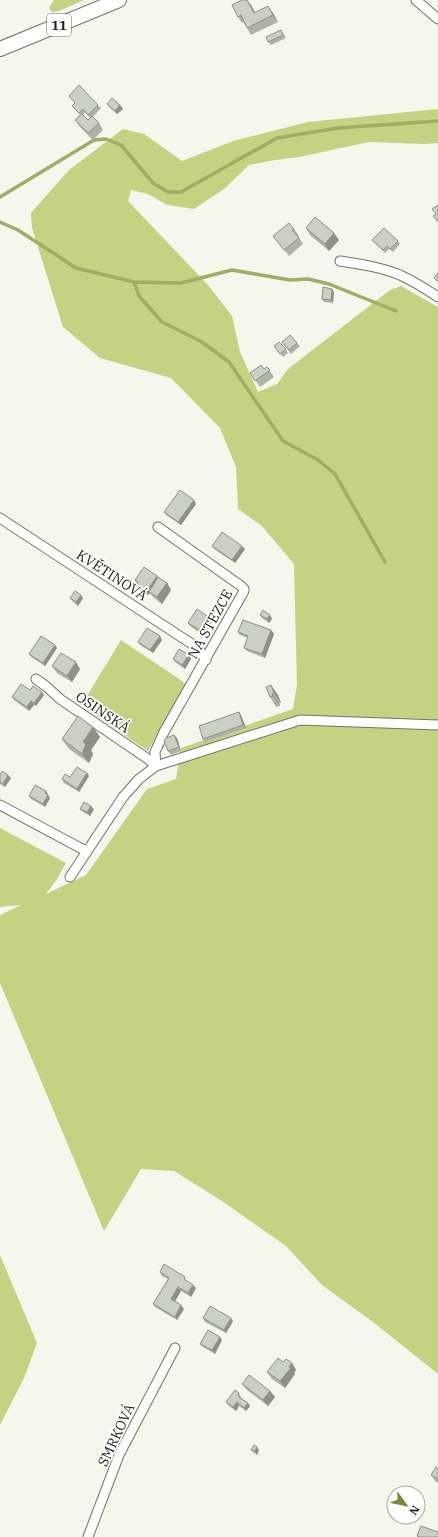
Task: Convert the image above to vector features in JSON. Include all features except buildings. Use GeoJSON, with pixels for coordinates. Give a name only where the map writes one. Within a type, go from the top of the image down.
{"type":"FeatureCollection","features":[{"type":"Feature","properties":{"kind":"main road","name":"11"},"geometry":{"type":"LineString","coordinates":[[0,49],[119,0]]}},
{"type":"Feature","properties":{"kind":"street"},"geometry":{"type":"LineString","coordinates":[[416,0],[438,19]]}},
{"type":"Feature","properties":{"kind":"street"},"geometry":{"type":"LineString","coordinates":[[340,261],[394,273],[438,297]]}},
{"type":"Feature","properties":{"kind":"street","name":"KVĚTINOVÁ"},"geometry":{"type":"LineString","coordinates":[[0,518],[198,648],[206,660]]}},
{"type":"Feature","properties":{"kind":"street","name":"NA STEZCE"},"geometry":{"type":"LineString","coordinates":[[156,766],[155,752],[158,744],[244,591],[244,589],[158,527]]}},
{"type":"Feature","properties":{"kind":"street","name":"OSINSKÁ"},"geometry":{"type":"LineString","coordinates":[[36,679],[60,699],[156,766]]}},
{"type":"Feature","properties":{"kind":"street"},"geometry":{"type":"LineString","coordinates":[[70,877],[123,797],[139,779],[156,766],[300,720],[438,725]]}},
{"type":"Feature","properties":{"kind":"street"},"geometry":{"type":"LineString","coordinates":[[0,806],[86,851]]}},
{"type":"Feature","properties":{"kind":"street","name":"SMRKOVÁ"},"geometry":{"type":"LineString","coordinates":[[88,1537],[119,1455],[175,1348]]}},
{"type":"Feature","properties":{"kind":"green space"},"geometry":{"type":"Polygon","coordinates":[[[54,0],[84,0],[59,11],[52,12],[49,8],[54,0]]]}},
{"type":"Feature","properties":{"kind":"green space"},"geometry":{"type":"Polygon","coordinates":[[[438,109],[438,143],[424,144],[369,142],[299,157],[249,165],[224,189],[194,209],[167,205],[148,194],[131,190],[128,201],[208,285],[232,316],[240,352],[258,392],[277,384],[288,369],[390,290],[401,286],[438,307],[438,1374],[373,1322],[322,1285],[286,1246],[222,1201],[174,1171],[141,1169],[104,1231],[0,983],[0,915],[21,905],[0,907],[0,828],[66,863],[46,894],[86,875],[147,789],[176,779],[181,748],[293,709],[297,685],[294,564],[262,526],[238,509],[236,467],[220,428],[171,378],[100,358],[63,327],[32,228],[31,213],[69,170],[123,129],[144,134],[182,161],[233,141],[308,122],[438,109]]]}},
{"type":"Feature","properties":{"kind":"green space"},"geometry":{"type":"Polygon","coordinates":[[[121,640],[186,685],[148,751],[86,709],[87,696],[121,640]]]}},
{"type":"Feature","properties":{"kind":"green space"},"geometry":{"type":"Polygon","coordinates":[[[0,1255],[37,1343],[24,1378],[0,1425],[0,1255]]]}},
{"type":"Feature","properties":{"kind":"waterway"},"geometry":{"type":"LineString","coordinates":[[0,197],[94,140],[106,139],[121,145],[153,183],[168,192],[181,192],[277,138],[338,128],[438,121]]}},
{"type":"Feature","properties":{"kind":"waterway"},"geometry":{"type":"LineString","coordinates":[[0,222],[18,230],[76,268],[134,282],[181,283],[232,270],[290,280],[308,279],[329,284],[396,311]]}},
{"type":"Feature","properties":{"kind":"waterway"},"geometry":{"type":"LineString","coordinates":[[134,282],[139,296],[162,322],[202,342],[229,362],[283,441],[318,460],[335,474],[385,562]]}}]}
